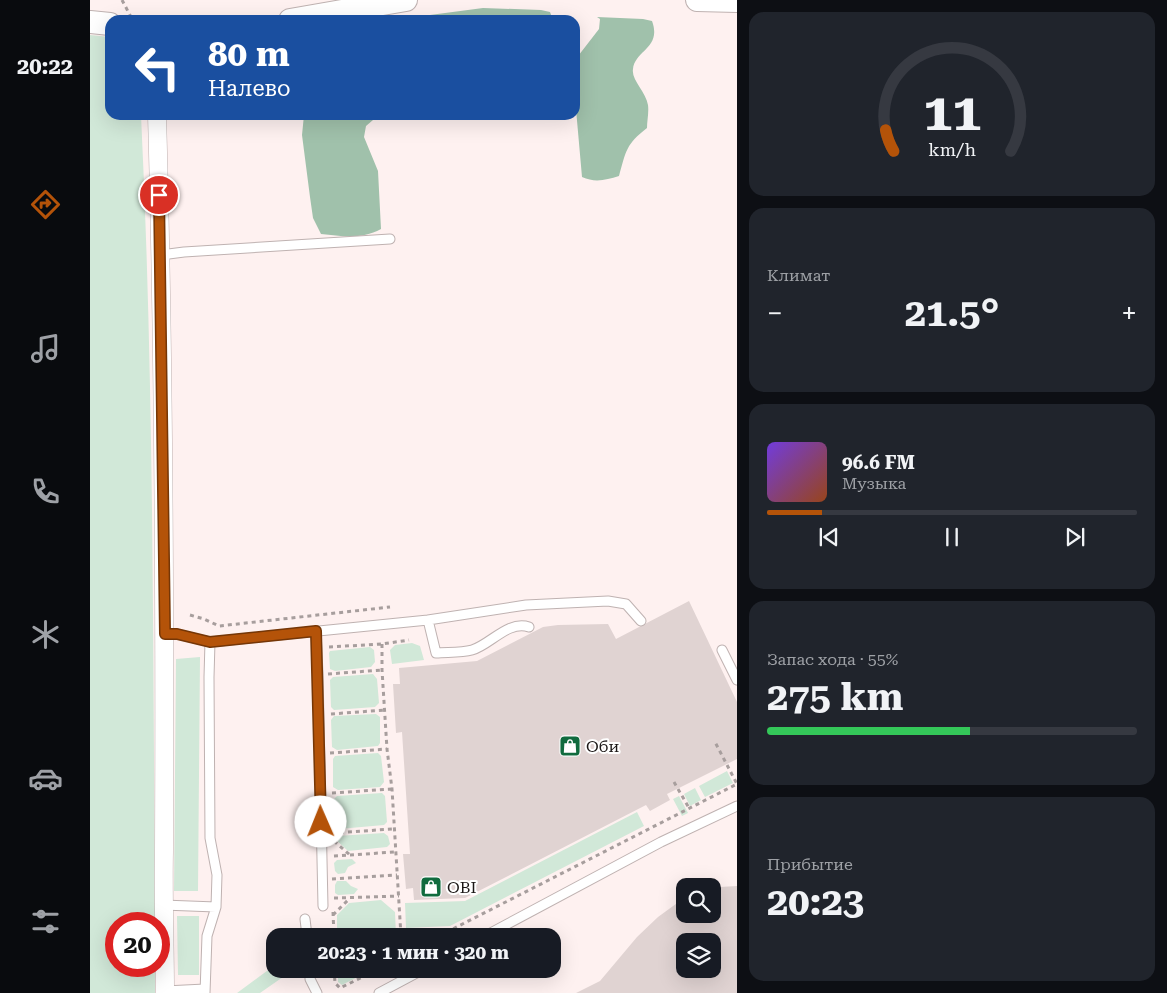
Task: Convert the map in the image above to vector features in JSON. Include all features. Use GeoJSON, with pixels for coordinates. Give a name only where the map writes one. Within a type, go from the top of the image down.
{"type":"FeatureCollection","features":[{"type":"Feature","properties":{"kind":"street"},"geometry":{"type":"LineString","coordinates":[[319,15],[406,0]]}},
{"type":"Feature","properties":{"kind":"street"},"geometry":{"type":"LineString","coordinates":[[697,0],[737,1]]}},
{"type":"Feature","properties":{"kind":"street"},"geometry":{"type":"LineString","coordinates":[[90,22],[105,21]]}},
{"type":"Feature","properties":{"kind":"street"},"geometry":{"type":"LineString","coordinates":[[157,120],[161,254],[165,634],[163,905],[165,992]]}},
{"type":"Feature","properties":{"kind":"lane"},"geometry":{"type":"LineString","coordinates":[[161,254],[390,239]]}},
{"type":"Feature","properties":{"kind":"lane"},"geometry":{"type":"LineString","coordinates":[[165,634],[177,634],[210,642],[428,620],[526,605],[608,601],[626,604],[641,621]]}},
{"type":"Feature","properties":{"kind":"lane"},"geometry":{"type":"LineString","coordinates":[[428,620],[436,653],[472,650],[512,628],[523,625],[529,627]]}},
{"type":"Feature","properties":{"kind":"lane"},"geometry":{"type":"LineString","coordinates":[[316,631],[323,906]]}},
{"type":"Feature","properties":{"kind":"lane"},"geometry":{"type":"LineString","coordinates":[[165,992],[205,991],[207,936],[216,907],[217,875],[210,838],[210,642]]}},
{"type":"Feature","properties":{"kind":"lane"},"geometry":{"type":"LineString","coordinates":[[722,650],[737,680]]}},
{"type":"Feature","properties":{"kind":"lane"},"geometry":{"type":"LineString","coordinates":[[500,928],[661,842],[737,806]]}},
{"type":"Feature","properties":{"kind":"lane"},"geometry":{"type":"LineString","coordinates":[[163,905],[216,907]]}},
{"type":"Feature","properties":{"kind":"lane"},"geometry":{"type":"LineString","coordinates":[[305,919],[306,928]]}},
{"type":"Feature","properties":{"kind":"lane"},"geometry":{"type":"LineString","coordinates":[[310,978],[317,993]]}},
{"type":"Feature","properties":{"kind":"lane"},"geometry":{"type":"LineString","coordinates":[[379,993],[407,978]]}},
{"type":"Feature","properties":{"kind":"path"},"geometry":{"type":"LineString","coordinates":[[120,15],[122,0]]}},
{"type":"Feature","properties":{"kind":"path"},"geometry":{"type":"LineString","coordinates":[[190,615],[219,626],[390,607]]}},
{"type":"Feature","properties":{"kind":"path"},"geometry":{"type":"LineString","coordinates":[[330,647],[382,644],[408,640]]}},
{"type":"Feature","properties":{"kind":"path"},"geometry":{"type":"LineString","coordinates":[[382,644],[387,750],[392,789],[401,928]]}},
{"type":"Feature","properties":{"kind":"path"},"geometry":{"type":"LineString","coordinates":[[327,674],[382,670]]}},
{"type":"Feature","properties":{"kind":"path"},"geometry":{"type":"LineString","coordinates":[[329,714],[385,710]]}},
{"type":"Feature","properties":{"kind":"path"},"geometry":{"type":"LineString","coordinates":[[454,928],[737,784],[715,742]]}},
{"type":"Feature","properties":{"kind":"path"},"geometry":{"type":"LineString","coordinates":[[330,754],[387,750]]}},
{"type":"Feature","properties":{"kind":"path"},"geometry":{"type":"LineString","coordinates":[[674,782],[689,808]]}},
{"type":"Feature","properties":{"kind":"path"},"geometry":{"type":"LineString","coordinates":[[331,793],[392,789]]}},
{"type":"Feature","properties":{"kind":"path"},"geometry":{"type":"LineString","coordinates":[[331,833],[393,829]]}},
{"type":"Feature","properties":{"kind":"path"},"geometry":{"type":"LineString","coordinates":[[331,839],[351,855]]}},
{"type":"Feature","properties":{"kind":"path"},"geometry":{"type":"LineString","coordinates":[[331,856],[395,852]]}},
{"type":"Feature","properties":{"kind":"path"},"geometry":{"type":"LineString","coordinates":[[332,878],[397,875]]}},
{"type":"Feature","properties":{"kind":"path"},"geometry":{"type":"LineString","coordinates":[[334,928],[333,898],[399,896]]}},
{"type":"Feature","properties":{"kind":"path"},"geometry":{"type":"LineString","coordinates":[[333,916],[350,898]]}},
{"type":"Feature","properties":{"kind":"path"},"geometry":{"type":"LineString","coordinates":[[335,978],[335,983],[340,988],[361,978]]}},
{"type":"Feature","properties":{"kind":"green space"},"geometry":{"type":"Polygon","coordinates":[[[483,8],[541,10],[550,12],[551,15],[430,15],[483,8]]]}},
{"type":"Feature","properties":{"kind":"green space"},"geometry":{"type":"Polygon","coordinates":[[[597,17],[643,19],[652,21],[654,30],[654,37],[651,43],[638,57],[633,69],[634,77],[647,100],[647,128],[635,139],[628,149],[619,176],[605,180],[582,177],[577,120],[580,120],[580,54],[599,29],[600,19],[597,17]]]}},
{"type":"Feature","properties":{"kind":"green space"},"geometry":{"type":"Polygon","coordinates":[[[90,35],[105,36],[105,120],[141,120],[151,418],[155,912],[105,912],[105,977],[155,977],[155,993],[90,993],[90,35]]]}},
{"type":"Feature","properties":{"kind":"green space"},"geometry":{"type":"Polygon","coordinates":[[[304,120],[373,120],[366,126],[364,137],[378,171],[381,229],[359,236],[321,234],[313,218],[302,135],[304,120]]]}},
{"type":"Feature","properties":{"kind":"green space"},"geometry":{"type":"Polygon","coordinates":[[[412,643],[420,646],[424,660],[392,664],[390,650],[395,645],[412,643]]]}},
{"type":"Feature","properties":{"kind":"green space"},"geometry":{"type":"Polygon","coordinates":[[[370,647],[374,650],[375,662],[371,667],[335,671],[330,669],[330,651],[370,647]]]}},
{"type":"Feature","properties":{"kind":"green space"},"geometry":{"type":"Polygon","coordinates":[[[200,657],[198,891],[174,891],[176,659],[200,657]]]}},
{"type":"Feature","properties":{"kind":"green space"},"geometry":{"type":"Polygon","coordinates":[[[373,674],[377,679],[379,703],[375,707],[334,710],[331,707],[330,680],[333,677],[373,674]]]}},
{"type":"Feature","properties":{"kind":"green space"},"geometry":{"type":"Polygon","coordinates":[[[376,714],[380,717],[380,743],[378,746],[337,750],[332,747],[331,720],[334,716],[376,714]]]}},
{"type":"Feature","properties":{"kind":"green space"},"geometry":{"type":"Polygon","coordinates":[[[378,753],[381,756],[384,782],[380,787],[338,790],[333,787],[333,759],[335,756],[378,753]]]}},
{"type":"Feature","properties":{"kind":"green space"},"geometry":{"type":"Polygon","coordinates":[[[727,771],[733,783],[705,797],[699,786],[727,771]]]}},
{"type":"Feature","properties":{"kind":"green space"},"geometry":{"type":"Polygon","coordinates":[[[695,788],[701,800],[690,806],[684,794],[695,788]]]}},
{"type":"Feature","properties":{"kind":"green space"},"geometry":{"type":"Polygon","coordinates":[[[382,793],[385,796],[387,822],[384,825],[339,829],[334,826],[333,800],[337,796],[382,793]]]}},
{"type":"Feature","properties":{"kind":"green space"},"geometry":{"type":"Polygon","coordinates":[[[679,796],[688,813],[682,816],[673,799],[679,796]]]}},
{"type":"Feature","properties":{"kind":"green space"},"geometry":{"type":"Polygon","coordinates":[[[637,812],[644,826],[450,926],[406,928],[405,903],[465,901],[637,812]]]}},
{"type":"Feature","properties":{"kind":"green space"},"geometry":{"type":"Polygon","coordinates":[[[384,833],[388,836],[390,844],[387,847],[348,851],[335,839],[337,836],[384,833]]]}},
{"type":"Feature","properties":{"kind":"green space"},"geometry":{"type":"Polygon","coordinates":[[[352,859],[356,863],[348,867],[345,873],[338,874],[335,871],[334,863],[337,860],[352,859]]]}},
{"type":"Feature","properties":{"kind":"green space"},"geometry":{"type":"Polygon","coordinates":[[[337,881],[346,881],[358,889],[354,894],[338,895],[335,893],[337,881]]]}},
{"type":"Feature","properties":{"kind":"green space"},"geometry":{"type":"Polygon","coordinates":[[[381,900],[395,912],[396,928],[337,928],[337,915],[349,903],[381,900]]]}},
{"type":"Feature","properties":{"kind":"green space"},"geometry":{"type":"Polygon","coordinates":[[[177,916],[199,916],[199,975],[178,975],[177,916]]]}},
{"type":"Feature","properties":{"kind":"green space"},"geometry":{"type":"Polygon","coordinates":[[[266,972],[266,978],[282,978],[260,993],[237,993],[266,972]]]}},
{"type":"Feature","properties":{"kind":"green space"},"geometry":{"type":"Polygon","coordinates":[[[338,978],[356,978],[342,985],[338,982],[338,978]]]}},
{"type":"Feature","properties":{"kind":"building","name":"Оби"},"geometry":{"type":"Polygon","coordinates":[[[689,601],[737,702],[737,759],[667,794],[670,800],[650,811],[646,805],[465,898],[414,900],[413,888],[406,889],[403,854],[410,854],[402,732],[396,733],[393,684],[400,684],[399,668],[477,661],[543,627],[608,624],[616,639],[689,601]]]}},
{"type":"Feature","properties":{"kind":"building"},"geometry":{"type":"Polygon","coordinates":[[[737,886],[737,993],[576,993],[600,981],[637,937],[658,917],[676,904],[676,923],[721,923],[721,887],[737,886]]]}},
{"type":"Feature","properties":{"kind":"place","name":"Оби"},"geometry":{"type":"Point","coordinates":[570,746]}},
{"type":"Feature","properties":{"kind":"place","name":"OBI"},"geometry":{"type":"Point","coordinates":[431,887]}},
{"type":"Feature","properties":{"kind":"route"},"geometry":{"type":"LineString","coordinates":[[159,195],[165,634],[177,634],[210,642],[316,631],[321,822]]}}]}
